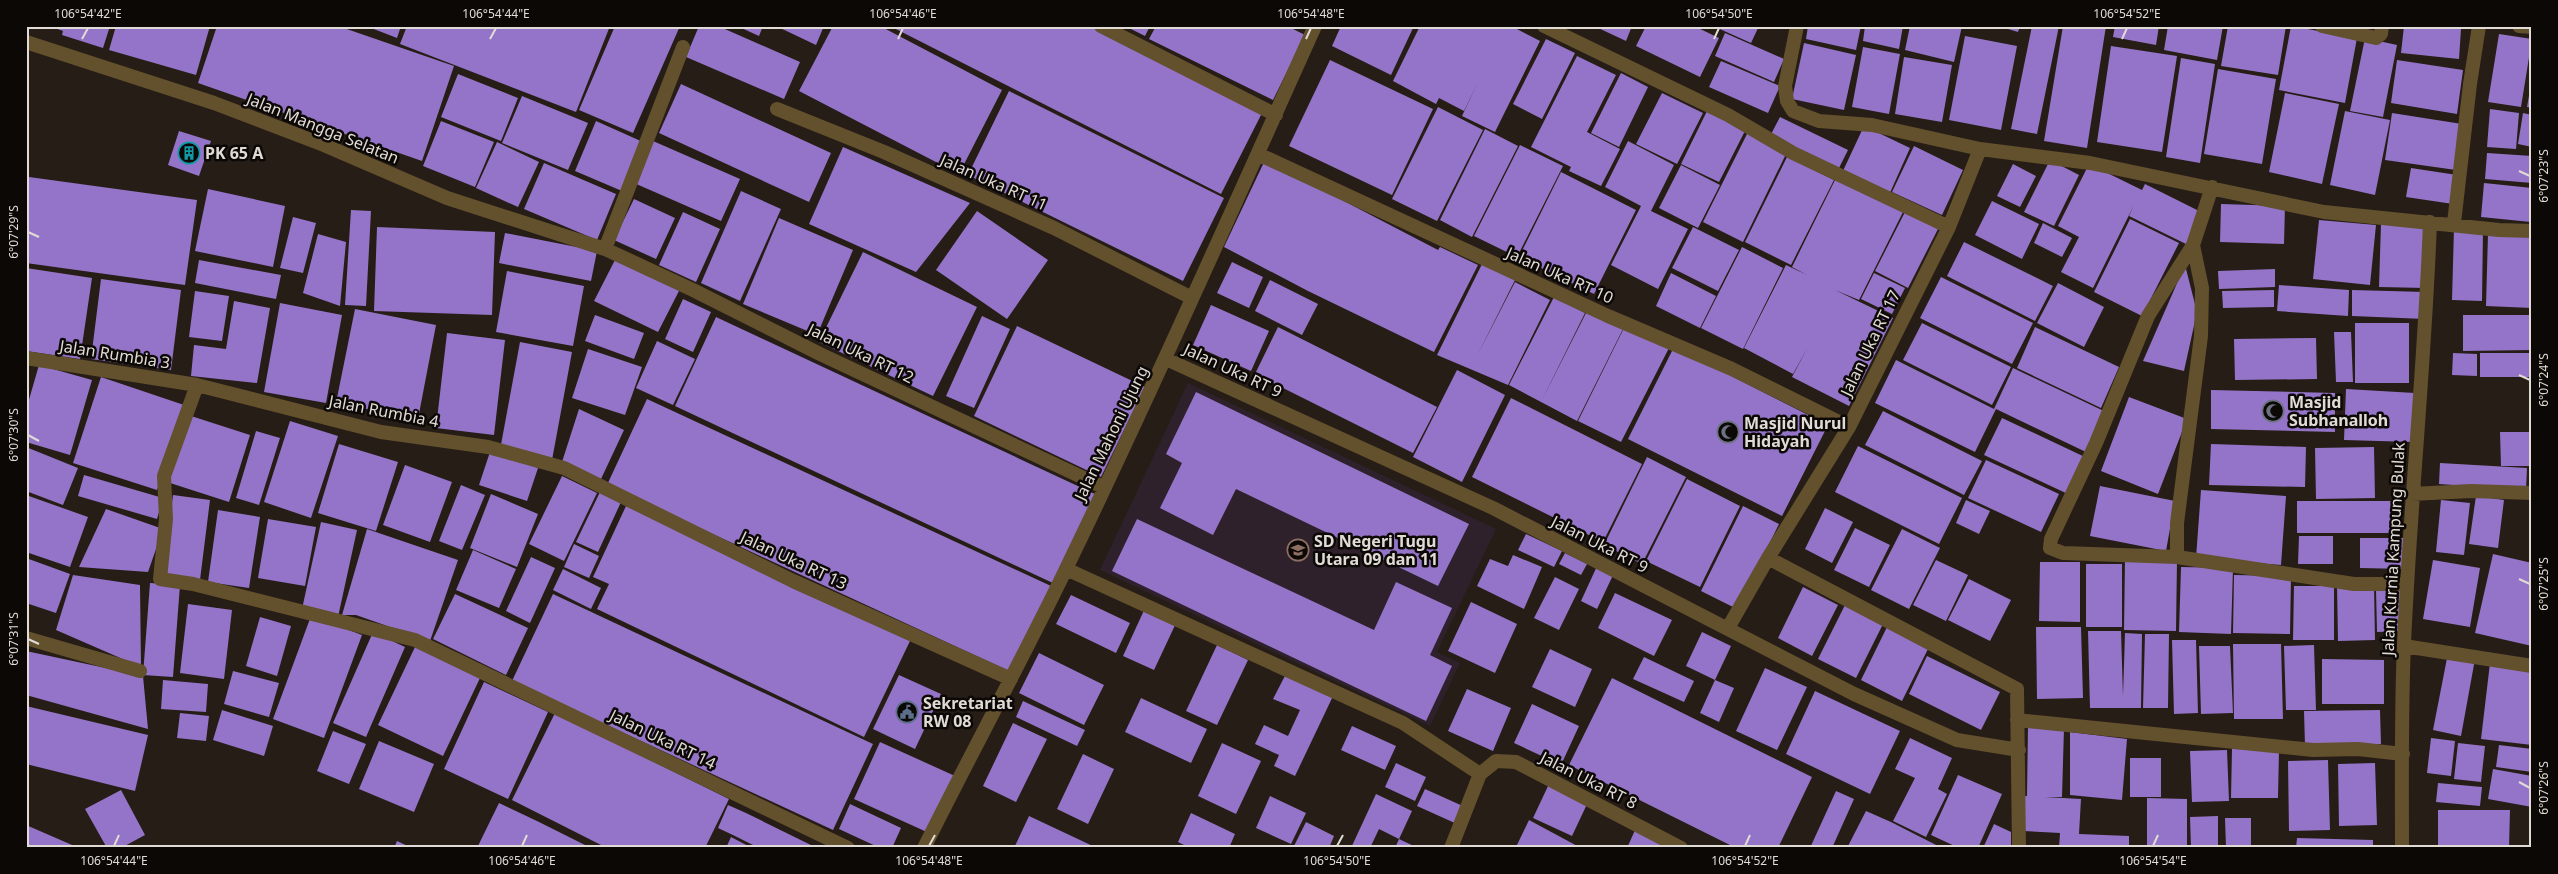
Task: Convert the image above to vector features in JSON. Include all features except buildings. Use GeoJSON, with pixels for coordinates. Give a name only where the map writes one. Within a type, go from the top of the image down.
{"type":"FeatureCollection","features":[{"type":"Feature","properties":{"kind":"street"},"geometry":{"type":"LineString","coordinates":[[1101,26],[1276,114]]}},
{"type":"Feature","properties":{"kind":"street","name":"Jalan Mahoni Ujung"},"geometry":{"type":"LineString","coordinates":[[924,848],[976,743],[1012,679],[1166,359],[1315,26]]}},
{"type":"Feature","properties":{"kind":"street"},"geometry":{"type":"LineString","coordinates":[[1544,26],[1728,115],[1793,153],[1949,227]]}},
{"type":"Feature","properties":{"kind":"street"},"geometry":{"type":"LineString","coordinates":[[1797,26],[1785,86],[1787,101],[1793,111],[1819,121],[1872,126],[1980,149],[2090,163],[2212,187],[2324,212],[2454,223],[2499,230],[2532,231]]}},
{"type":"Feature","properties":{"kind":"street"},"geometry":{"type":"LineString","coordinates":[[2322,26],[2376,38],[2381,34],[2382,26]]}},
{"type":"Feature","properties":{"kind":"street"},"geometry":{"type":"LineString","coordinates":[[2454,223],[2470,84],[2479,26]]}},
{"type":"Feature","properties":{"kind":"street"},"geometry":{"type":"LineString","coordinates":[[2519,26],[2532,27]]}},
{"type":"Feature","properties":{"kind":"street","name":"Jalan Mangga Selatan"},"geometry":{"type":"LineString","coordinates":[[26,42],[214,103],[324,145],[447,198],[605,249]]}},
{"type":"Feature","properties":{"kind":"street"},"geometry":{"type":"LineString","coordinates":[[605,249],[683,47]]}},
{"type":"Feature","properties":{"kind":"street","name":"Jalan Uka RT 11"},"geometry":{"type":"LineString","coordinates":[[777,109],[884,152],[1054,228],[1192,298]]}},
{"type":"Feature","properties":{"kind":"street","name":"Jalan Uka RT 17"},"geometry":{"type":"LineString","coordinates":[[1728,628],[1768,558],[1849,426],[1949,227],[1980,149]]}},
{"type":"Feature","properties":{"kind":"street","name":"Jalan Uka RT 10"},"geometry":{"type":"LineString","coordinates":[[1258,154],[1574,301],[1732,369],[1849,426]]}},
{"type":"Feature","properties":{"kind":"street"},"geometry":{"type":"LineString","coordinates":[[2212,187],[2193,245],[2148,316],[2096,443],[2051,539],[2050,548],[2063,553],[2177,557],[2354,584],[2407,584]]}},
{"type":"Feature","properties":{"kind":"street","name":"Jalan Kurnia Kampung Bulak"},"geometry":{"type":"LineString","coordinates":[[2402,848],[2404,646],[2412,494],[2427,309],[2430,222]]}},
{"type":"Feature","properties":{"kind":"street"},"geometry":{"type":"LineString","coordinates":[[2177,557],[2178,514],[2201,336],[2202,288],[2193,245]]}},
{"type":"Feature","properties":{"kind":"street","name":"Jalan Uka RT 12"},"geometry":{"type":"LineString","coordinates":[[605,249],[693,290],[820,354],[1104,487]]}},
{"type":"Feature","properties":{"kind":"street","name":"Jalan Rumbia 3"},"geometry":{"type":"LineString","coordinates":[[26,358],[197,385]]}},
{"type":"Feature","properties":{"kind":"street","name":"Jalan Uka RT 9"},"geometry":{"type":"LineString","coordinates":[[1166,359],[1493,508],[1854,694],[1957,740],[2019,750]]}},
{"type":"Feature","properties":{"kind":"street","name":"Jalan Rumbia 4"},"geometry":{"type":"LineString","coordinates":[[197,385],[381,432],[488,448],[564,468]]}},
{"type":"Feature","properties":{"kind":"street","name":"Jalan Uka RT 14"},"geometry":{"type":"LineString","coordinates":[[197,385],[164,476],[166,519],[160,578],[193,584],[415,640],[848,848]]}},
{"type":"Feature","properties":{"kind":"street","name":"Jalan Uka RT 13"},"geometry":{"type":"LineString","coordinates":[[564,468],[793,580],[1012,679]]}},
{"type":"Feature","properties":{"kind":"street"},"geometry":{"type":"LineString","coordinates":[[2412,494],[2470,491],[2532,493]]}},
{"type":"Feature","properties":{"kind":"street"},"geometry":{"type":"LineString","coordinates":[[1768,558],[2017,688],[2019,848]]}},
{"type":"Feature","properties":{"kind":"street"},"geometry":{"type":"LineString","coordinates":[[1066,569],[1404,724],[1480,774],[1451,848]]}},
{"type":"Feature","properties":{"kind":"street"},"geometry":{"type":"LineString","coordinates":[[26,638],[140,671]]}},
{"type":"Feature","properties":{"kind":"street"},"geometry":{"type":"LineString","coordinates":[[2404,646],[2532,666]]}},
{"type":"Feature","properties":{"kind":"street"},"geometry":{"type":"LineString","coordinates":[[2017,720],[2312,750],[2358,749],[2402,754]]}},
{"type":"Feature","properties":{"kind":"street","name":"Jalan Uka RT 8"},"geometry":{"type":"LineString","coordinates":[[1480,774],[1496,761],[1516,762],[1681,848]]}},
{"type":"Feature","properties":{"kind":"shaded area","name":"SD Negeri Tugu Utara 09 dan 11"},"geometry":{"type":"Polygon","coordinates":[[[1188,383],[1496,529],[1437,652],[1460,663],[1430,726],[1100,570],[1188,383]]]}},
{"type":"Feature","properties":{"kind":"place","name":"PK 65 A"},"geometry":{"type":"Point","coordinates":[189,153]}},
{"type":"Feature","properties":{"kind":"place","name":"Masjid Subhanalloh"},"geometry":{"type":"Point","coordinates":[2273,411]}},
{"type":"Feature","properties":{"kind":"place","name":"Masjid Nurul Hidayah"},"geometry":{"type":"Point","coordinates":[1728,432]}},
{"type":"Feature","properties":{"kind":"place","name":"SD Negeri Tugu Utara 09 dan 11"},"geometry":{"type":"Point","coordinates":[1298,550]}},
{"type":"Feature","properties":{"kind":"place","name":"Sekretariat RW 08"},"geometry":{"type":"Point","coordinates":[907,712]}}]}
